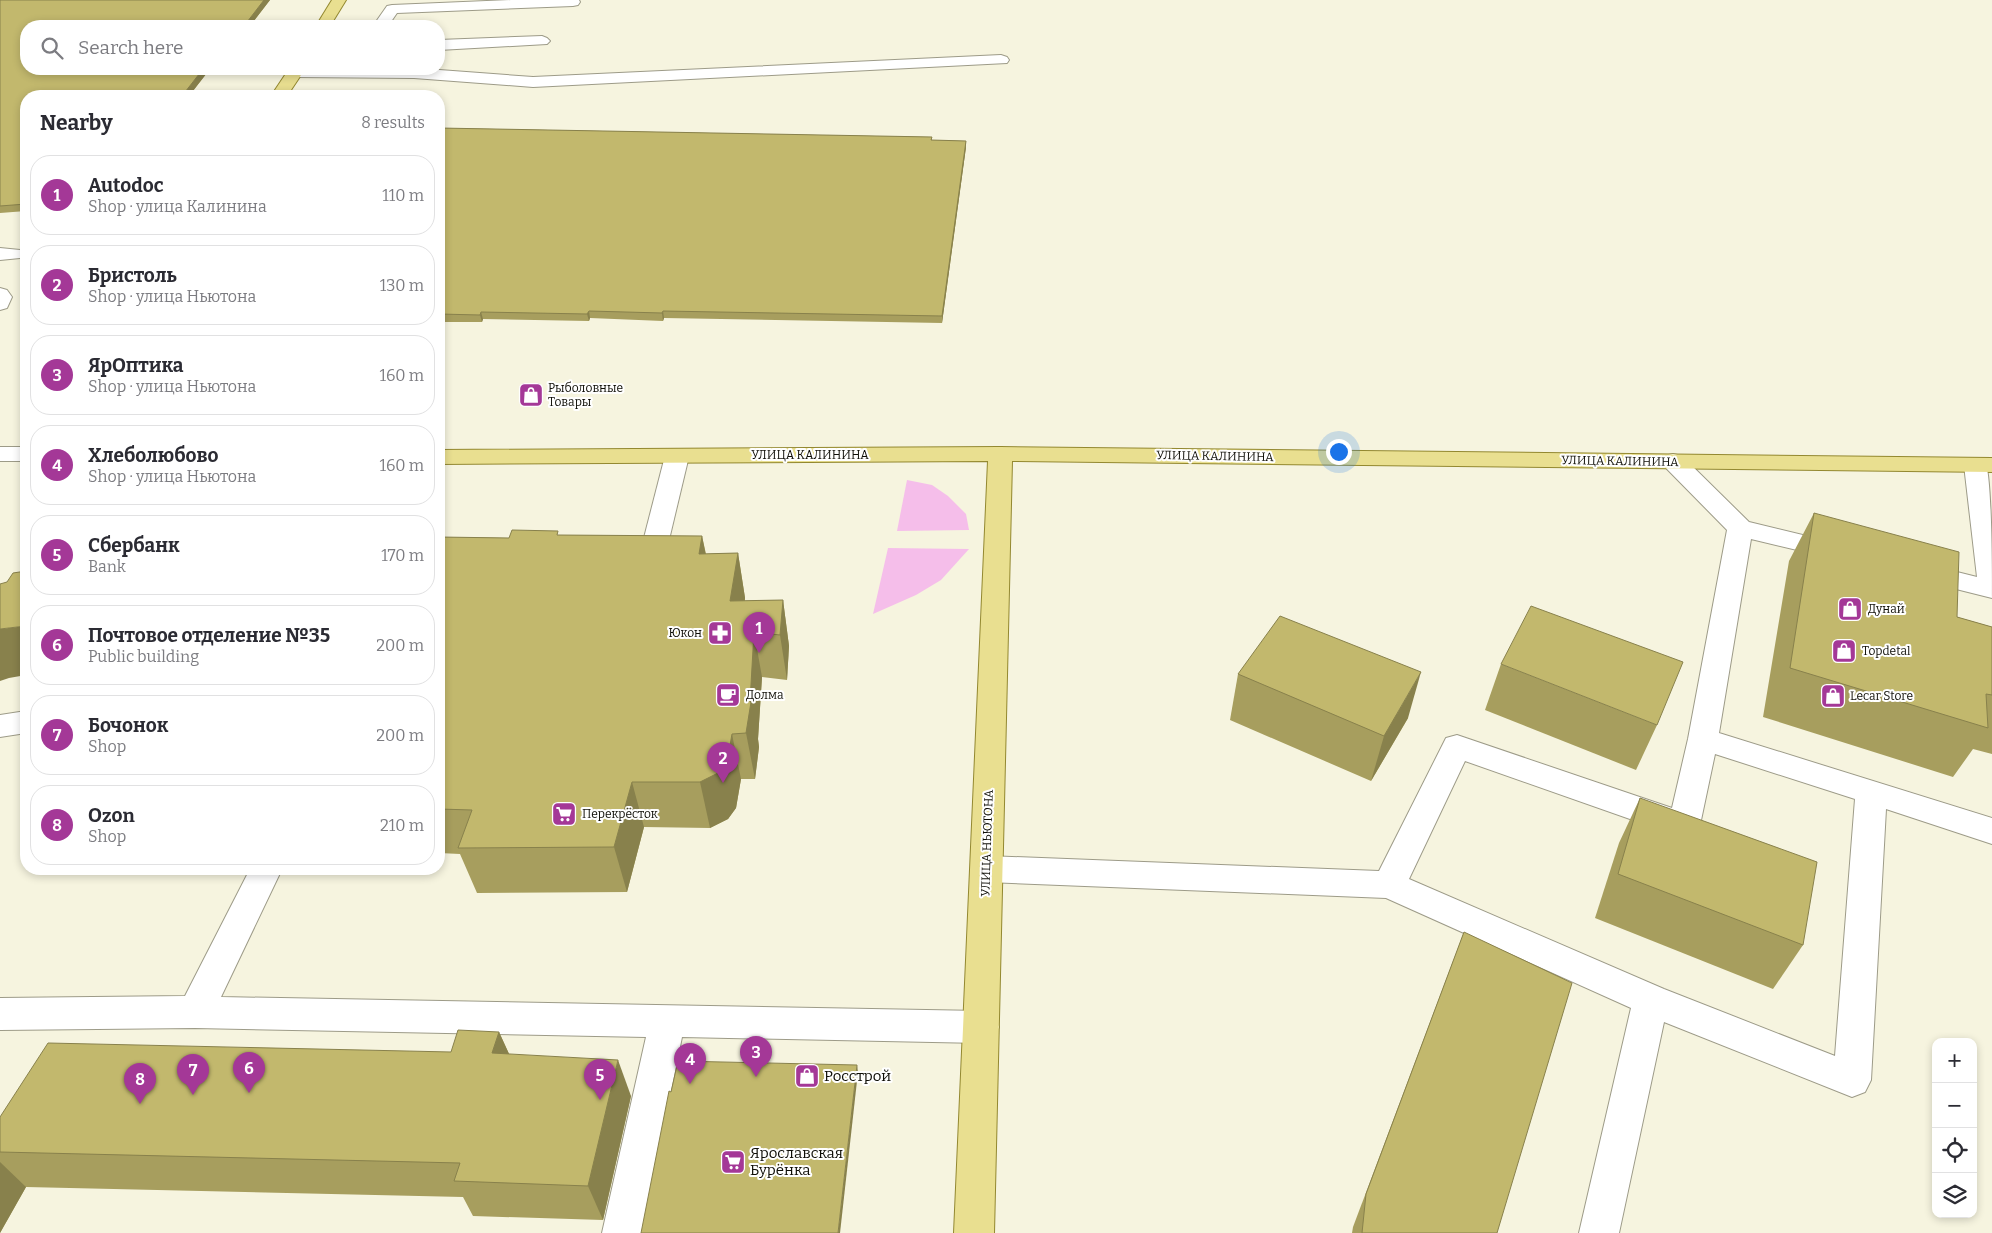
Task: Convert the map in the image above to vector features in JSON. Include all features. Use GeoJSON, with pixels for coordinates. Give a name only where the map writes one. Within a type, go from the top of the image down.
{"type":"FeatureCollection","features":[{"type":"Feature","properties":{"kind":"main road"},"geometry":{"type":"LineString","coordinates":[[327,20],[339,0]]}},
{"type":"Feature","properties":{"kind":"main road"},"geometry":{"type":"LineString","coordinates":[[283,90],[293,75]]}},
{"type":"Feature","properties":{"kind":"main road","name":"УЛИЦА КАЛИНИНА"},"geometry":{"type":"LineString","coordinates":[[445,457],[1000,454],[1984,465]]}},
{"type":"Feature","properties":{"kind":"main road","name":"УЛИЦА НЬЮТОНА"},"geometry":{"type":"LineString","coordinates":[[974,1233],[1000,454]]}},
{"type":"Feature","properties":{"kind":"street"},"geometry":{"type":"LineString","coordinates":[[385,20],[392,9],[573,2]]}},
{"type":"Feature","properties":{"kind":"street"},"geometry":{"type":"LineString","coordinates":[[445,45],[542,41]]}},
{"type":"Feature","properties":{"kind":"street"},"geometry":{"type":"LineString","coordinates":[[445,74],[533,82],[1001,60]]}},
{"type":"Feature","properties":{"kind":"street"},"geometry":{"type":"LineString","coordinates":[[0,294],[2,297],[0,304]]}},
{"type":"Feature","properties":{"kind":"street"},"geometry":{"type":"LineString","coordinates":[[0,454],[20,454]]}},
{"type":"Feature","properties":{"kind":"street"},"geometry":{"type":"LineString","coordinates":[[650,565],[677,456]]}},
{"type":"Feature","properties":{"kind":"street"},"geometry":{"type":"LineString","coordinates":[[1673,461],[1740,528],[1856,556]]}},
{"type":"Feature","properties":{"kind":"street"},"geometry":{"type":"LineString","coordinates":[[1895,566],[1992,588],[1984,465]]}},
{"type":"Feature","properties":{"kind":"street"},"geometry":{"type":"LineString","coordinates":[[1389,885],[1457,746],[1684,825],[1703,739],[1740,528]]}},
{"type":"Feature","properties":{"kind":"street"},"geometry":{"type":"LineString","coordinates":[[0,726],[20,723]]}},
{"type":"Feature","properties":{"kind":"street"},"geometry":{"type":"LineString","coordinates":[[1703,739],[1992,831]]}},
{"type":"Feature","properties":{"kind":"street"},"geometry":{"type":"LineString","coordinates":[[987,869],[1389,885],[1651,1000],[1852,1080],[1872,793]]}},
{"type":"Feature","properties":{"kind":"street"},"geometry":{"type":"LineString","coordinates":[[195,1012],[263,875]]}},
{"type":"Feature","properties":{"kind":"street"},"geometry":{"type":"LineString","coordinates":[[1599,1233],[1651,1000]]}},
{"type":"Feature","properties":{"kind":"street"},"geometry":{"type":"LineString","coordinates":[[0,1014],[195,1012],[981,1027]]}},
{"type":"Feature","properties":{"kind":"street"},"geometry":{"type":"LineString","coordinates":[[622,1233],[667,1022]]}},
{"type":"Feature","properties":{"kind":"shaded area"},"geometry":{"type":"Polygon","coordinates":[[[907,480],[932,485],[948,496],[966,514],[969,530],[897,531],[907,480]]]}},
{"type":"Feature","properties":{"kind":"shaded area"},"geometry":{"type":"Polygon","coordinates":[[[888,548],[969,549],[941,580],[916,595],[873,614],[888,548]]]}},
{"type":"Feature","properties":{"kind":"building"},"geometry":{"type":"Polygon","coordinates":[[[0,0],[264,0],[249,20],[20,20],[20,75],[198,75],[187,90],[20,90],[20,204],[0,206],[0,0]]]}},
{"type":"Feature","properties":{"kind":"building"},"geometry":{"type":"Polygon","coordinates":[[[445,128],[932,137],[931,140],[966,141],[942,316],[663,311],[662,313],[589,311],[587,314],[481,312],[480,315],[445,314],[445,128]]]}},
{"type":"Feature","properties":{"kind":"building"},"geometry":{"type":"Polygon","coordinates":[[[1814,513],[1959,552],[1957,617],[1992,627],[1992,695],[1986,694],[1988,728],[1790,668],[1814,513]]]}},
{"type":"Feature","properties":{"kind":"building"},"geometry":{"type":"Polygon","coordinates":[[[512,530],[558,531],[557,535],[702,536],[699,554],[738,553],[730,601],[783,600],[780,635],[754,632],[751,702],[746,733],[732,734],[727,762],[718,773],[700,782],[632,782],[614,847],[458,848],[472,810],[445,809],[445,537],[509,538],[512,530]]]}},
{"type":"Feature","properties":{"kind":"building"},"geometry":{"type":"Polygon","coordinates":[[[20,572],[20,627],[0,629],[0,584],[7,582],[13,573],[20,572]]]}},
{"type":"Feature","properties":{"kind":"building"},"geometry":{"type":"Polygon","coordinates":[[[1531,606],[1683,662],[1657,725],[1501,664],[1531,606]]]}},
{"type":"Feature","properties":{"kind":"building"},"geometry":{"type":"Polygon","coordinates":[[[1280,616],[1421,672],[1384,736],[1238,674],[1280,616]]]}},
{"type":"Feature","properties":{"kind":"building"},"geometry":{"type":"Polygon","coordinates":[[[1640,798],[1817,862],[1803,945],[1618,874],[1640,798]]]}},
{"type":"Feature","properties":{"kind":"building"},"geometry":{"type":"Polygon","coordinates":[[[1464,932],[1572,983],[1497,1233],[1362,1233],[1366,1194],[1464,932]]]}},
{"type":"Feature","properties":{"kind":"building"},"geometry":{"type":"Polygon","coordinates":[[[458,1030],[499,1032],[492,1053],[618,1060],[588,1186],[454,1181],[460,1163],[0,1152],[0,1117],[48,1043],[451,1052],[458,1030]]]}},
{"type":"Feature","properties":{"kind":"building"},"geometry":{"type":"Polygon","coordinates":[[[678,1061],[857,1065],[838,1233],[641,1233],[669,1091],[671,1092],[678,1061]]]}},
{"type":"Feature","properties":{"kind":"place","name":"Рыболовные Товары"},"geometry":{"type":"Point","coordinates":[531,395]}},
{"type":"Feature","properties":{"kind":"place","name":"Дунай"},"geometry":{"type":"Point","coordinates":[1850,609]}},
{"type":"Feature","properties":{"kind":"place","name":"Юкон"},"geometry":{"type":"Point","coordinates":[720,633]}},
{"type":"Feature","properties":{"kind":"place","name":"Topdetal"},"geometry":{"type":"Point","coordinates":[1844,651]}},
{"type":"Feature","properties":{"kind":"place","name":"Autodoc"},"geometry":{"type":"Point","coordinates":[759,653]}},
{"type":"Feature","properties":{"kind":"place","name":"Долма"},"geometry":{"type":"Point","coordinates":[728,695]}},
{"type":"Feature","properties":{"kind":"place","name":"Lecar Store"},"geometry":{"type":"Point","coordinates":[1833,696]}},
{"type":"Feature","properties":{"kind":"place","name":"Бристоль"},"geometry":{"type":"Point","coordinates":[723,783]}},
{"type":"Feature","properties":{"kind":"place","name":"Перекрёсток"},"geometry":{"type":"Point","coordinates":[564,814]}},
{"type":"Feature","properties":{"kind":"place","name":"Росстрой"},"geometry":{"type":"Point","coordinates":[807,1076]}},
{"type":"Feature","properties":{"kind":"place","name":"ЯрОптика"},"geometry":{"type":"Point","coordinates":[756,1077]}},
{"type":"Feature","properties":{"kind":"place","name":"Хлеболюбово"},"geometry":{"type":"Point","coordinates":[690,1084]}},
{"type":"Feature","properties":{"kind":"place","name":"Почтовое отделение №35"},"geometry":{"type":"Point","coordinates":[249,1093]}},
{"type":"Feature","properties":{"kind":"place","name":"Бочонок"},"geometry":{"type":"Point","coordinates":[193,1095]}},
{"type":"Feature","properties":{"kind":"place","name":"Сбербанк"},"geometry":{"type":"Point","coordinates":[600,1100]}},
{"type":"Feature","properties":{"kind":"place","name":"Ozon"},"geometry":{"type":"Point","coordinates":[140,1104]}},
{"type":"Feature","properties":{"kind":"place","name":"Ярославская Бурёнка"},"geometry":{"type":"Point","coordinates":[733,1162]}}]}
